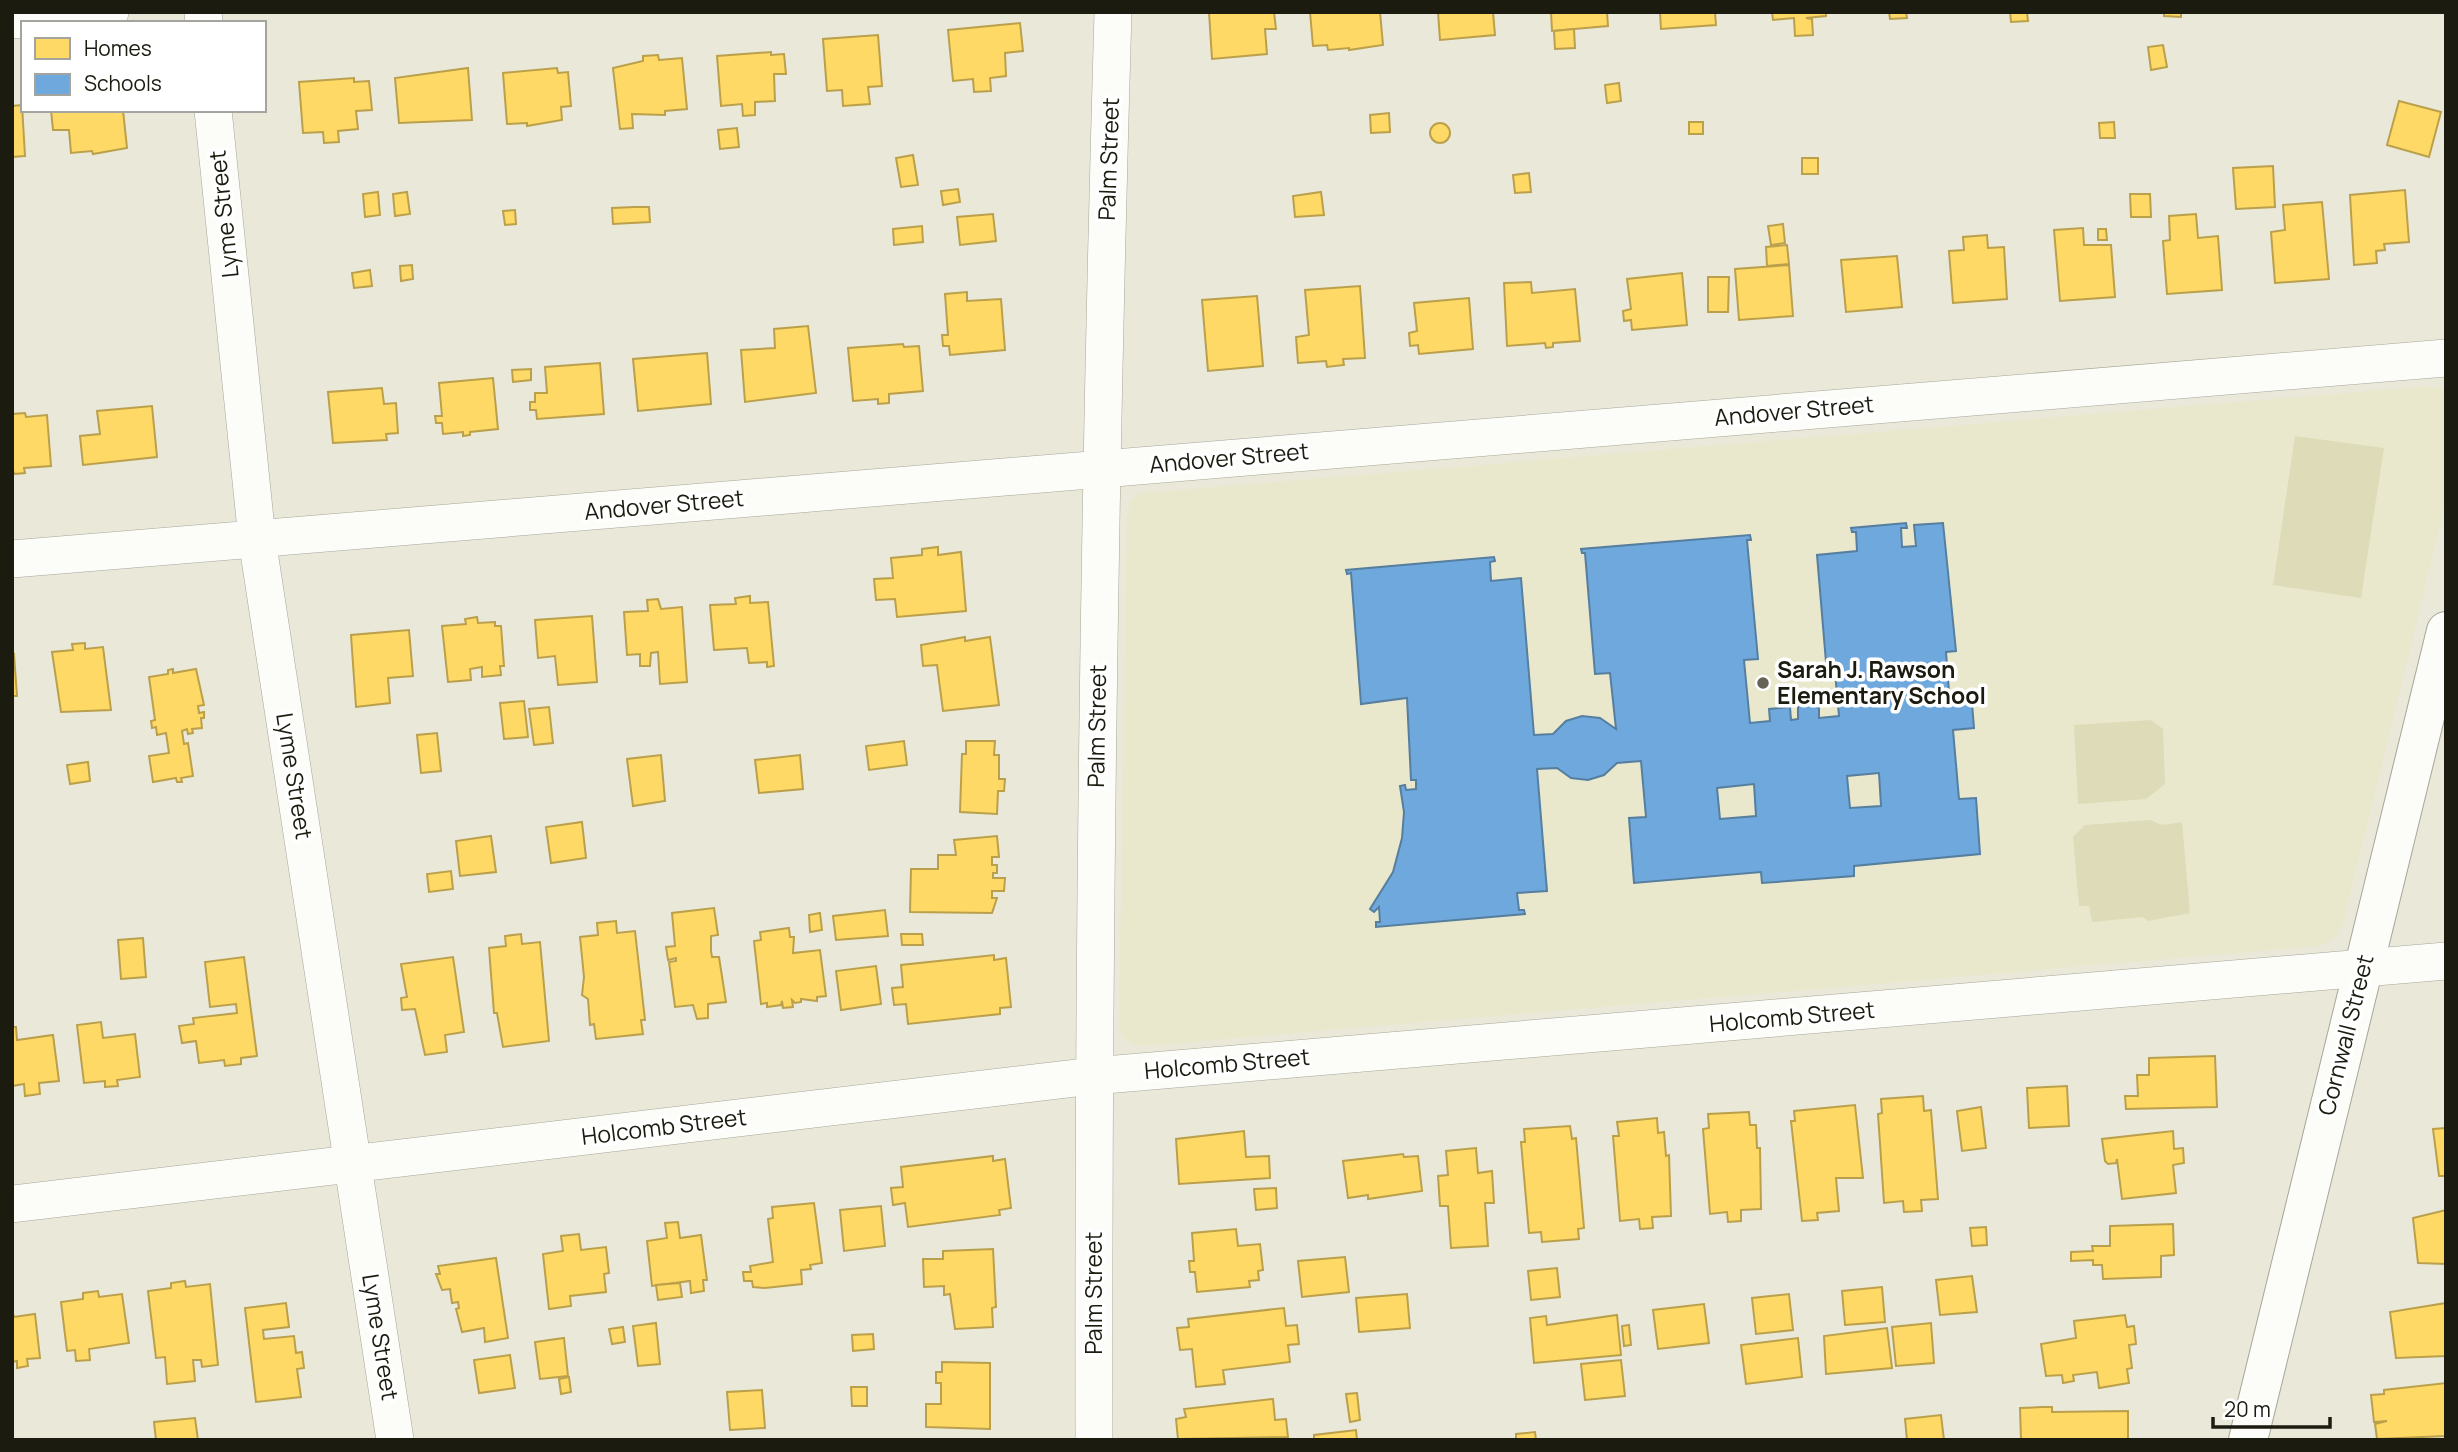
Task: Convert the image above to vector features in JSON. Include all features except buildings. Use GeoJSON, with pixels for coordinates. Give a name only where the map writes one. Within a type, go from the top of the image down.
{"type":"FeatureCollection","features":[{"type":"Feature","properties":{"kind":"street"},"geometry":{"type":"LineString","coordinates":[[12,20],[110,12]]}},
{"type":"Feature","properties":{"kind":"street","name":"Palm Street"},"geometry":{"type":"LineString","coordinates":[[1094,1440],[1093,1076],[1100,468],[1113,12]]}},
{"type":"Feature","properties":{"kind":"street","name":"Lyme Street"},"geometry":{"type":"LineString","coordinates":[[213,112],[257,539],[396,1440]]}},
{"type":"Feature","properties":{"kind":"street","name":"Andover Street"},"geometry":{"type":"LineString","coordinates":[[12,559],[2446,358]]}},
{"type":"Feature","properties":{"kind":"street","name":"Cornwall Street"},"geometry":{"type":"LineString","coordinates":[[2248,1440],[2361,968],[2446,631]]}},
{"type":"Feature","properties":{"kind":"street","name":"Holcomb Street"},"geometry":{"type":"LineString","coordinates":[[12,1204],[1093,1076],[2446,961]]}},
{"type":"Feature","properties":{"kind":"shaded area","name":"Sarah J. Rawson Elementary School"},"geometry":{"type":"Polygon","coordinates":[[[2427,386],[2446,390],[2446,502],[2344,921],[2338,934],[2322,946],[1144,1046],[1132,1044],[1123,1037],[1119,1024],[1127,516],[1131,499],[1140,493],[2427,386]]]}},
{"type":"Feature","properties":{"kind":"shaded area"},"geometry":{"type":"Polygon","coordinates":[[[2295,436],[2384,448],[2361,598],[2273,585],[2295,436]]]}},
{"type":"Feature","properties":{"kind":"shaded area"},"geometry":{"type":"Polygon","coordinates":[[[2151,720],[2163,729],[2165,784],[2146,799],[2078,804],[2074,725],[2151,720]]]}},
{"type":"Feature","properties":{"kind":"shaded area"},"geometry":{"type":"Polygon","coordinates":[[[2150,820],[2162,825],[2182,822],[2190,913],[2148,921],[2143,917],[2092,922],[2089,906],[2079,906],[2073,837],[2085,825],[2150,820]]]}},
{"type":"Feature","properties":{"kind":"place","name":"Sarah J. Rawson Elementary School"},"geometry":{"type":"Point","coordinates":[1763,683]}}]}
